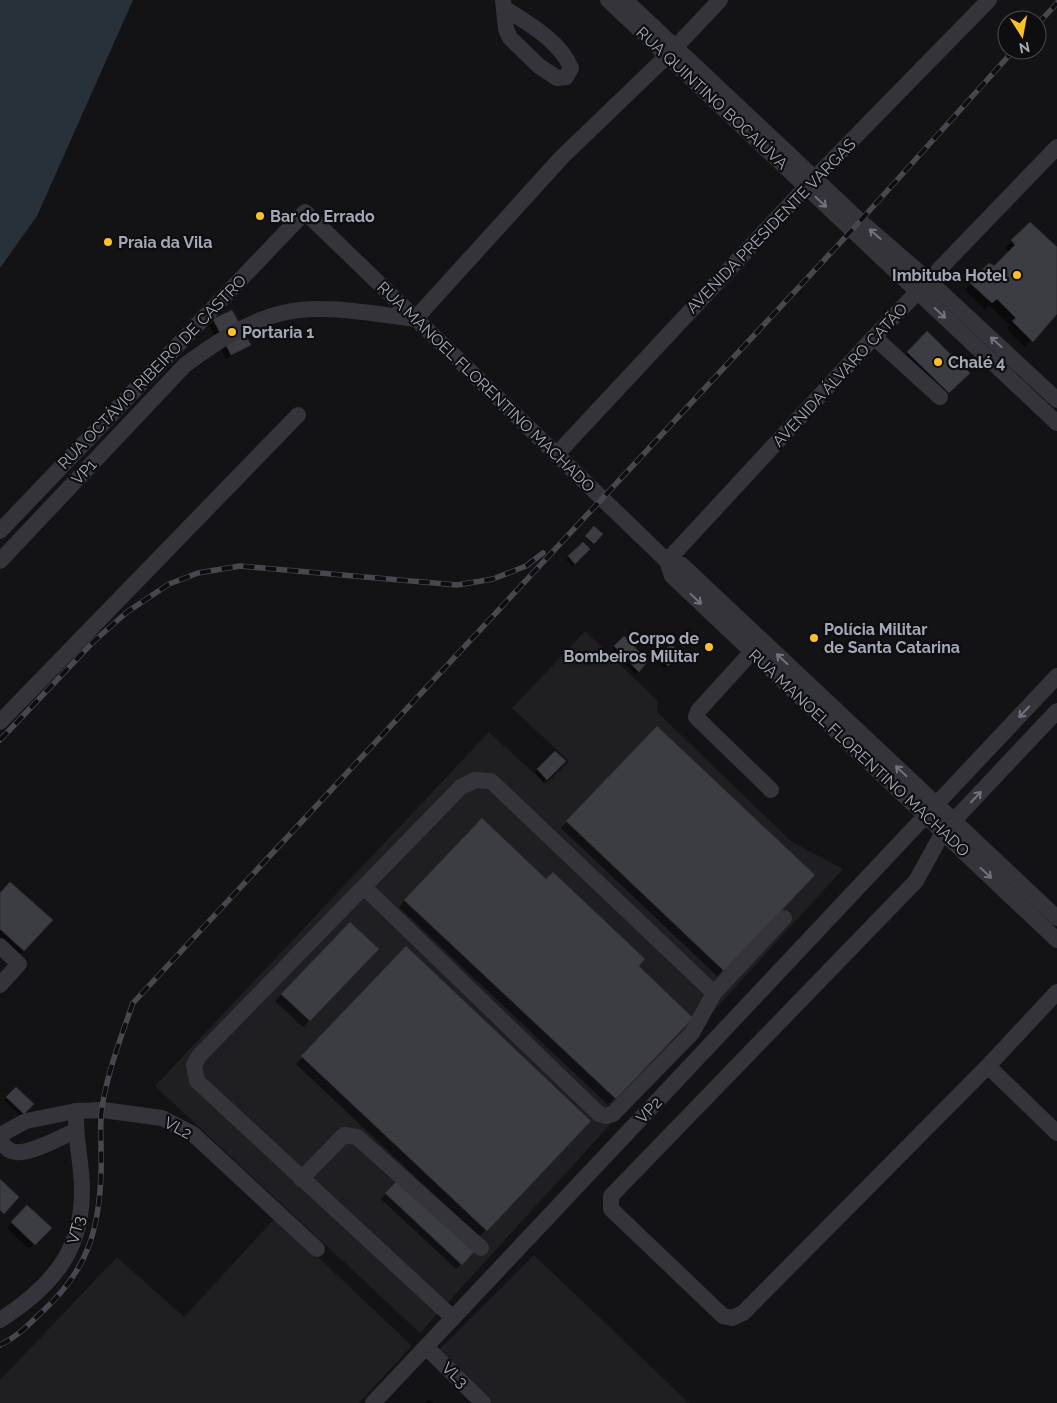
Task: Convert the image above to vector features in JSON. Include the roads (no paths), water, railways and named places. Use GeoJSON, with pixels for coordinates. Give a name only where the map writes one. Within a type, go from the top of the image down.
{"type":"FeatureCollection","features":[{"type":"Feature","properties":{"kind":"street","name":"RUA QUINTINO BOCAIÚVA"},"geometry":{"type":"LineString","coordinates":[[608,0],[671,52],[923,286],[1022,366],[1057,400]]}},
{"type":"Feature","properties":{"kind":"street","name":"RUA QUINTINO BOCAIÚVA"},"geometry":{"type":"LineString","coordinates":[[625,0],[671,52]]}},
{"type":"Feature","properties":{"kind":"street"},"geometry":{"type":"LineString","coordinates":[[416,319],[562,157],[671,52],[720,0]]}},
{"type":"Feature","properties":{"kind":"street","name":"AVENIDA PRESIDENTE VARGAS"},"geometry":{"type":"LineString","coordinates":[[556,454],[811,184],[989,0]]}},
{"type":"Feature","properties":{"kind":"street","name":"AVENIDA ÁLVARO CATÃO"},"geometry":{"type":"LineString","coordinates":[[667,561],[874,337],[1057,148]]}},
{"type":"Feature","properties":{"kind":"street","name":"RUA MANOEL FLORENTINO MACHADO"},"geometry":{"type":"LineString","coordinates":[[305,212],[667,561],[672,576],[757,646],[948,826],[1057,940]]}},
{"type":"Feature","properties":{"kind":"street","name":"RUA OCTÁVIO RIBEIRO DE CASTRO"},"geometry":{"type":"LineString","coordinates":[[0,531],[305,212]]}},
{"type":"Feature","properties":{"kind":"street","name":"RUA QUINTINO BOCAIÚVA"},"geometry":{"type":"LineString","coordinates":[[923,286],[1010,378],[1057,423]]}},
{"type":"Feature","properties":{"kind":"street","name":"VP1"},"geometry":{"type":"LineString","coordinates":[[0,560],[185,365],[220,340],[250,325],[283,313],[313,310],[340,311],[416,319]]}},
{"type":"Feature","properties":{"kind":"street"},"geometry":{"type":"LineString","coordinates":[[874,337],[940,397]]}},
{"type":"Feature","properties":{"kind":"street"},"geometry":{"type":"LineString","coordinates":[[1010,378],[1022,366]]}},
{"type":"Feature","properties":{"kind":"street"},"geometry":{"type":"LineString","coordinates":[[0,722],[298,415]]}},
{"type":"Feature","properties":{"kind":"street"},"geometry":{"type":"LineString","coordinates":[[757,646],[698,711],[696,717],[771,790]]}},
{"type":"Feature","properties":{"kind":"street","name":"VP2"},"geometry":{"type":"LineString","coordinates":[[373,1403],[1057,676]]}},
{"type":"Feature","properties":{"kind":"street"},"geometry":{"type":"LineString","coordinates":[[1057,711],[948,826],[916,881],[611,1196],[611,1208],[723,1316],[732,1318],[743,1313],[988,1066],[1057,992]]}},
{"type":"Feature","properties":{"kind":"street"},"geometry":{"type":"LineString","coordinates":[[453,1318],[197,1081],[194,1066],[199,1056],[461,787],[475,780],[491,781],[714,993]]}},
{"type":"Feature","properties":{"kind":"street","name":"RUA MANOEL FLORENTINO MACHADO"},"geometry":{"type":"LineString","coordinates":[[948,826],[1057,918]]}},
{"type":"Feature","properties":{"kind":"street"},"geometry":{"type":"LineString","coordinates":[[364,887],[599,1114],[606,1116],[613,1114],[692,1033],[714,993],[784,918]]}},
{"type":"Feature","properties":{"kind":"street"},"geometry":{"type":"LineString","coordinates":[[0,946],[19,964],[0,985]]}},
{"type":"Feature","properties":{"kind":"street"},"geometry":{"type":"LineString","coordinates":[[988,1066],[1057,1133]]}},
{"type":"Feature","properties":{"kind":"street","name":"VT3"},"geometry":{"type":"LineString","coordinates":[[0,1320],[22,1306],[44,1287],[71,1250],[79,1228],[83,1201],[75,1131],[76,1110]]}},
{"type":"Feature","properties":{"kind":"street","name":"VL2"},"geometry":{"type":"LineString","coordinates":[[0,1135],[26,1122],[76,1110],[103,1110],[162,1118],[193,1134],[317,1249]]}},
{"type":"Feature","properties":{"kind":"street"},"geometry":{"type":"LineString","coordinates":[[0,1142],[9,1150],[26,1152],[75,1131]]}},
{"type":"Feature","properties":{"kind":"street"},"geometry":{"type":"LineString","coordinates":[[301,1179],[344,1136],[357,1136],[481,1248]]}},
{"type":"Feature","properties":{"kind":"street","name":"VL3"},"geometry":{"type":"LineString","coordinates":[[426,1347],[483,1403]]}},
{"type":"Feature","properties":{"kind":"railway"},"geometry":{"type":"LineString","coordinates":[[1047,14],[1057,3]]}},
{"type":"Feature","properties":{"kind":"railway"},"geometry":{"type":"LineString","coordinates":[[0,1345],[24,1329],[59,1295],[71,1280],[88,1248],[100,1195],[101,1117],[103,1103],[114,1059],[133,1003],[852,230],[1005,60]]}},
{"type":"Feature","properties":{"kind":"railway"},"geometry":{"type":"LineString","coordinates":[[0,740],[93,642],[127,612],[169,584],[198,573],[240,566],[457,585],[493,579],[526,566],[543,553]]}},
{"type":"Feature","properties":{"kind":"place","name":"Bar do Errado"},"geometry":{"type":"Point","coordinates":[260,216]}},
{"type":"Feature","properties":{"kind":"place","name":"Praia da Vila"},"geometry":{"type":"Point","coordinates":[108,242]}},
{"type":"Feature","properties":{"kind":"place","name":"Imbituba Hotel"},"geometry":{"type":"Point","coordinates":[1017,275]}},
{"type":"Feature","properties":{"kind":"place","name":"Portaria 1"},"geometry":{"type":"Point","coordinates":[232,332]}},
{"type":"Feature","properties":{"kind":"place","name":"Chalé 4"},"geometry":{"type":"Point","coordinates":[938,362]}},
{"type":"Feature","properties":{"kind":"place","name":"Polícia Militar de Santa Catarina"},"geometry":{"type":"Point","coordinates":[814,638]}},
{"type":"Feature","properties":{"kind":"place","name":"Corpo de Bombeiros Militar"},"geometry":{"type":"Point","coordinates":[709,647]}}]}
